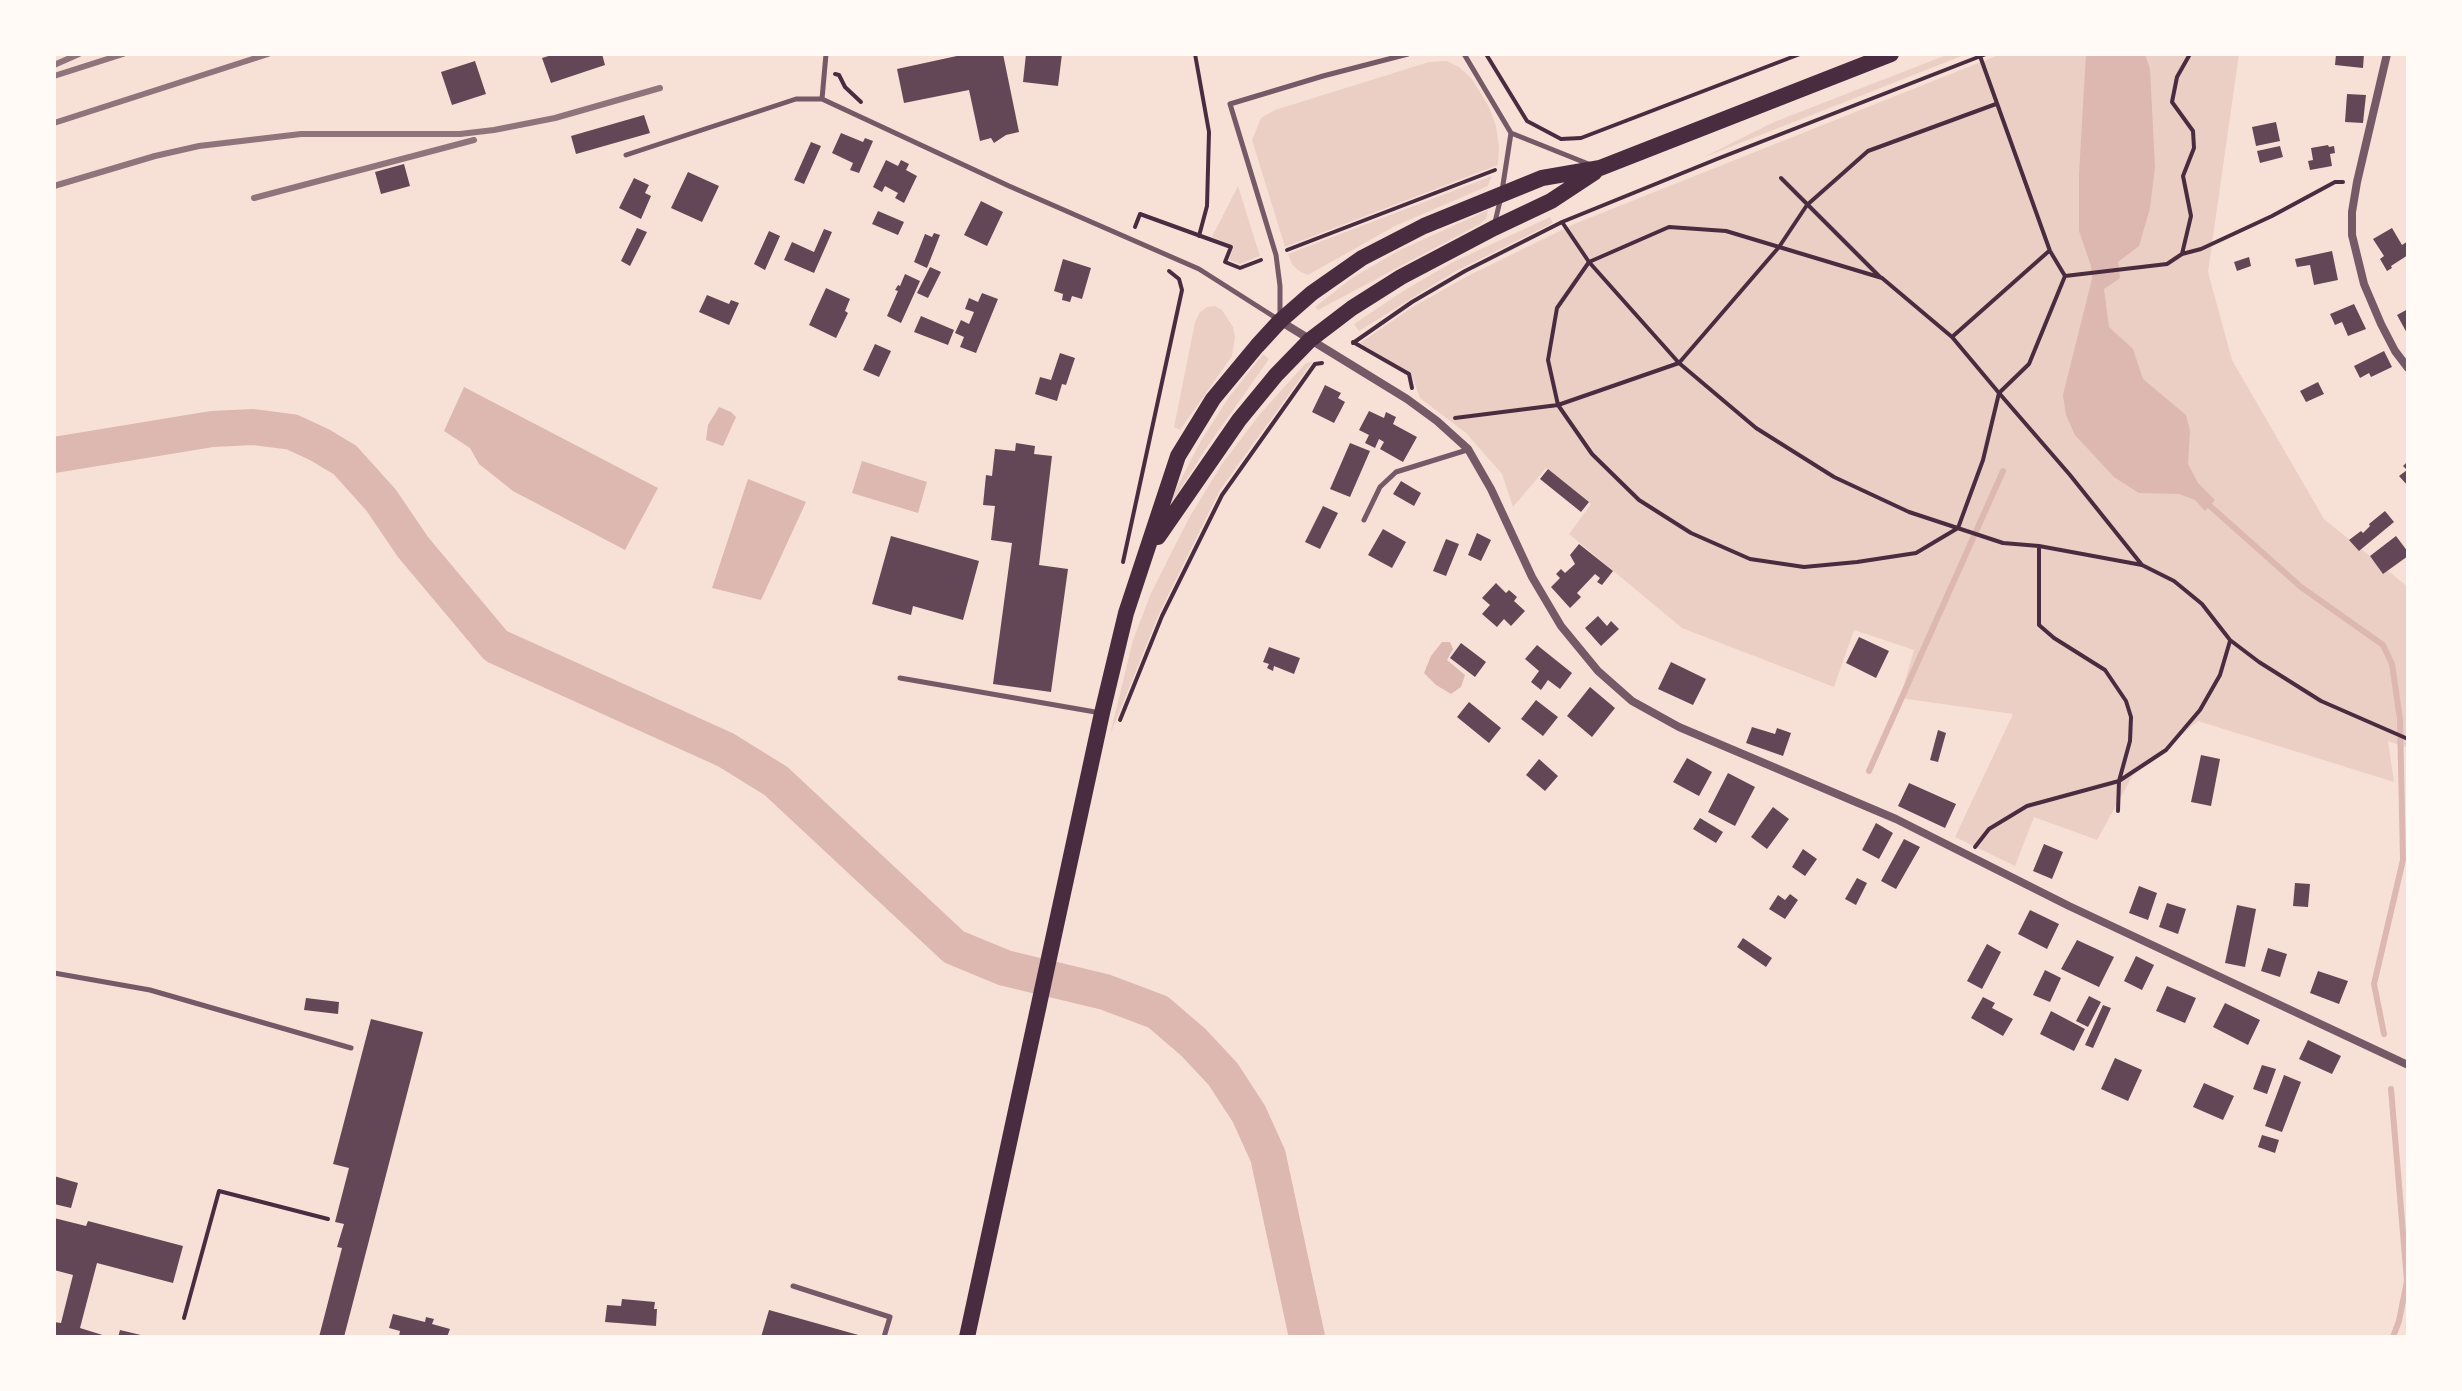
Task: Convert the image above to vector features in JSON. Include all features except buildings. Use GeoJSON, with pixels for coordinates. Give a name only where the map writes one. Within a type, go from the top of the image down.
{"type":"FeatureCollection","features":[{"type":"Feature","properties":{"kind":"main road"},"geometry":{"type":"LineString","coordinates":[[967,1337],[1126,613],[1178,456],[1213,399],[1280,321],[1312,293],[1362,258],[1424,226],[1542,178],[1600,168],[1891,54]]}},
{"type":"Feature","properties":{"kind":"main road"},"geometry":{"type":"LineString","coordinates":[[1147,551],[1239,420],[1310,340],[1352,308],[1401,277],[1551,201],[1600,168]]}},
{"type":"Feature","properties":{"kind":"street"},"geometry":{"type":"LineString","coordinates":[[2387,54],[2357,182],[2352,224],[2364,284],[2395,351],[2408,368]]}},
{"type":"Feature","properties":{"kind":"street"},"geometry":{"type":"LineString","coordinates":[[1280,321],[1407,399],[1468,449],[1491,489],[1532,577],[1561,626],[1598,671],[1632,701],[1679,727],[1971,852],[2069,906],[2408,1065]]}},
{"type":"Feature","properties":{"kind":"lane"},"geometry":{"type":"LineString","coordinates":[[822,99],[826,54]]}},
{"type":"Feature","properties":{"kind":"lane"},"geometry":{"type":"LineString","coordinates":[[1280,321],[1276,255],[1230,104],[1408,54]]}},
{"type":"Feature","properties":{"kind":"lane"},"geometry":{"type":"LineString","coordinates":[[1464,54],[1511,133],[1600,168]]}},
{"type":"Feature","properties":{"kind":"lane"},"geometry":{"type":"LineString","coordinates":[[626,155],[796,99],[822,99],[1009,186],[1199,269],[1280,321]]}},
{"type":"Feature","properties":{"kind":"lane"},"geometry":{"type":"LineString","coordinates":[[1494,228],[1511,133]]}},
{"type":"Feature","properties":{"kind":"lane"},"geometry":{"type":"LineString","coordinates":[[1364,520],[1380,487],[1396,472],[1468,449]]}},
{"type":"Feature","properties":{"kind":"lane"},"geometry":{"type":"LineString","coordinates":[[900,678],[1102,713]]}},
{"type":"Feature","properties":{"kind":"lane"},"geometry":{"type":"LineString","coordinates":[[54,973],[150,990],[351,1048]]}},
{"type":"Feature","properties":{"kind":"lane"},"geometry":{"type":"LineString","coordinates":[[793,1286],[890,1317],[884,1337]]}},
{"type":"Feature","properties":{"kind":"path"},"geometry":{"type":"LineString","coordinates":[[1195,54],[1209,132],[1207,206],[1199,236]]}},
{"type":"Feature","properties":{"kind":"path"},"geometry":{"type":"LineString","coordinates":[[1486,54],[1527,121],[1561,139],[1581,138],[1800,54]]}},
{"type":"Feature","properties":{"kind":"path"},"geometry":{"type":"LineString","coordinates":[[2182,254],[2191,216],[2183,176],[2194,148],[2193,131],[2172,102],[2177,77],[2190,54]]}},
{"type":"Feature","properties":{"kind":"path"},"geometry":{"type":"LineString","coordinates":[[1353,342],[1425,294],[1562,222],[1983,55],[1996,104],[2050,251],[2065,276]]}},
{"type":"Feature","properties":{"kind":"path"},"geometry":{"type":"LineString","coordinates":[[824,73],[839,75],[845,87],[863,104]]}},
{"type":"Feature","properties":{"kind":"path"},"geometry":{"type":"LineString","coordinates":[[1459,427],[1451,419],[1558,405],[1679,363],[1779,247],[1807,205],[1868,151],[1996,104]]}},
{"type":"Feature","properties":{"kind":"path"},"geometry":{"type":"LineString","coordinates":[[1287,250],[1497,169]]}},
{"type":"Feature","properties":{"kind":"path"},"geometry":{"type":"LineString","coordinates":[[1781,178],[1882,278],[1952,337],[2142,565]]}},
{"type":"Feature","properties":{"kind":"path"},"geometry":{"type":"LineString","coordinates":[[2065,276],[2167,264],[2182,254],[2201,249],[2272,216],[2335,182],[2357,182]]}},
{"type":"Feature","properties":{"kind":"path"},"geometry":{"type":"LineString","coordinates":[[1136,227],[1140,214],[1231,247],[1225,262],[1240,268],[1261,260]]}},
{"type":"Feature","properties":{"kind":"path"},"geometry":{"type":"LineString","coordinates":[[1562,222],[1589,262],[1679,363],[1756,428],[1834,477],[1909,512],[2003,543],[2039,546],[2142,565],[2174,581],[2202,604],[2230,640],[2259,662],[2321,701],[2408,739]]}},
{"type":"Feature","properties":{"kind":"path"},"geometry":{"type":"LineString","coordinates":[[1882,278],[1726,231],[1669,227],[1589,262],[1557,308],[1548,360],[1558,405],[1592,454],[1639,500],[1691,533],[1750,559],[1804,567],[1916,553],[1958,528],[1983,460],[1999,393],[2029,364],[2065,276]]}},
{"type":"Feature","properties":{"kind":"path"},"geometry":{"type":"LineString","coordinates":[[1952,337],[2050,251]]}},
{"type":"Feature","properties":{"kind":"path"},"geometry":{"type":"LineString","coordinates":[[1121,571],[1182,290],[1173,272],[1158,266]]}},
{"type":"Feature","properties":{"kind":"path"},"geometry":{"type":"LineString","coordinates":[[1353,342],[1353,352]]}},
{"type":"Feature","properties":{"kind":"path"},"geometry":{"type":"LineString","coordinates":[[1353,342],[1409,374],[1413,389]]}},
{"type":"Feature","properties":{"kind":"path"},"geometry":{"type":"LineString","coordinates":[[1115,732],[1162,616],[1222,495],[1315,364],[1328,364]]}},
{"type":"Feature","properties":{"kind":"path"},"geometry":{"type":"LineString","coordinates":[[2039,546],[2039,625],[2105,670],[2126,701],[2131,717],[2130,741],[2119,781],[2118,811]]}},
{"type":"Feature","properties":{"kind":"path"},"geometry":{"type":"LineString","coordinates":[[1964,845],[1971,852],[1989,829],[2027,806],[2119,781],[2166,750],[2200,710],[2220,675],[2230,640]]}},
{"type":"Feature","properties":{"kind":"path"},"geometry":{"type":"LineString","coordinates":[[184,1318],[219,1191],[328,1219]]}},
{"type":"Feature","properties":{"kind":"shaded area"},"geometry":{"type":"Polygon","coordinates":[[[1949,54],[1967,54],[1702,158],[1774,122],[1949,54]]]}},
{"type":"Feature","properties":{"kind":"shaded area"},"geometry":{"type":"Polygon","coordinates":[[[2001,54],[2239,54],[2208,272],[2232,360],[2324,519],[2408,587],[2408,748],[2388,741],[2394,782],[2198,721],[2133,775],[2097,840],[2034,817],[2015,866],[1955,837],[2013,714],[1900,698],[1914,650],[1854,630],[1834,687],[1682,628],[1569,534],[1591,504],[1546,468],[1513,507],[1502,474],[1466,433],[1420,398],[1411,373],[1360,343],[1414,306],[1574,224],[2001,54]]]}},
{"type":"Feature","properties":{"kind":"shaded area"},"geometry":{"type":"Polygon","coordinates":[[[2086,54],[2145,54],[2150,69],[2155,167],[2150,208],[2139,246],[2118,262],[2120,278],[2104,289],[2109,327],[2133,349],[2143,379],[2186,415],[2190,431],[2188,464],[2198,483],[2215,500],[2205,511],[2195,500],[2179,494],[2139,493],[2114,477],[2075,435],[2066,415],[2063,395],[2092,279],[2091,266],[2079,231],[2086,54]]]}},
{"type":"Feature","properties":{"kind":"shaded area"},"geometry":{"type":"Polygon","coordinates":[[[1447,61],[1472,79],[1489,107],[1496,126],[1498,165],[1285,247],[1252,140],[1261,118],[1275,110],[1429,62],[1447,61]]]}},
{"type":"Feature","properties":{"kind":"shaded area"},"geometry":{"type":"Polygon","coordinates":[[[1492,176],[1488,186],[1395,226],[1308,275],[1292,264],[1288,254],[1492,176]]]}},
{"type":"Feature","properties":{"kind":"shaded area"},"geometry":{"type":"Polygon","coordinates":[[[1238,186],[1260,256],[1240,264],[1229,260],[1234,246],[1212,237],[1238,186]]]}},
{"type":"Feature","properties":{"kind":"shaded area"},"geometry":{"type":"Polygon","coordinates":[[[1488,210],[1486,219],[1480,224],[1318,310],[1315,307],[1352,278],[1398,251],[1488,210]]]}},
{"type":"Feature","properties":{"kind":"shaded area"},"geometry":{"type":"Polygon","coordinates":[[[1550,217],[1553,223],[1456,271],[1359,331],[1354,324],[1453,262],[1550,217]]]}},
{"type":"Feature","properties":{"kind":"shaded area"},"geometry":{"type":"Polygon","coordinates":[[[1215,306],[1222,310],[1233,327],[1232,356],[1180,430],[1174,427],[1195,322],[1200,312],[1215,306]]]}},
{"type":"Feature","properties":{"kind":"shaded area"},"geometry":{"type":"Polygon","coordinates":[[[1263,354],[1269,359],[1171,504],[1169,502],[1202,439],[1229,397],[1263,354]]]}},
{"type":"Feature","properties":{"kind":"shaded area"},"geometry":{"type":"Polygon","coordinates":[[[1313,361],[1220,490],[1159,614],[1110,735],[1133,640],[1151,593],[1189,518],[1222,464],[1260,414],[1305,364],[1313,361]]]}},
{"type":"Feature","properties":{"kind":"shaded area"},"geometry":{"type":"Polygon","coordinates":[[[464,387],[658,488],[625,550],[513,491],[479,464],[470,448],[444,431],[464,387]]]}},
{"type":"Feature","properties":{"kind":"shaded area"},"geometry":{"type":"Polygon","coordinates":[[[719,407],[736,417],[723,446],[706,440],[708,425],[719,407]]]}},
{"type":"Feature","properties":{"kind":"shaded area"},"geometry":{"type":"Polygon","coordinates":[[[862,461],[927,482],[918,513],[852,493],[862,461]]]}},
{"type":"Feature","properties":{"kind":"shaded area"},"geometry":{"type":"Polygon","coordinates":[[[748,479],[806,502],[761,600],[712,588],[748,479]]]}},
{"type":"Feature","properties":{"kind":"shaded area"},"geometry":{"type":"Polygon","coordinates":[[[1442,642],[1450,642],[1453,649],[1447,660],[1465,675],[1461,687],[1451,694],[1424,673],[1431,656],[1442,642]]]}},
{"type":"Feature","properties":{"kind":"waterway"},"geometry":{"type":"LineString","coordinates":[[54,455],[212,429],[253,427],[292,432],[320,445],[345,460],[381,500],[413,547],[496,646],[726,750],[776,781],[954,947],[1005,968],[1105,992],[1158,1012],[1193,1042],[1223,1074],[1249,1114],[1268,1156],[1307,1337]]}},
{"type":"Feature","properties":{"kind":"waterway"},"geometry":{"type":"LineString","coordinates":[[1869,771],[2003,471]]}},
{"type":"Feature","properties":{"kind":"waterway"},"geometry":{"type":"LineString","coordinates":[[2210,506],[2301,587],[2383,645],[2392,664],[2400,719],[2403,860],[2374,984],[2384,1034]]}},
{"type":"Feature","properties":{"kind":"waterway"},"geometry":{"type":"LineString","coordinates":[[2391,1089],[2407,1281],[2393,1337]]}},
{"type":"Feature","properties":{"kind":"railway"},"geometry":{"type":"LineString","coordinates":[[54,65],[79,54]]}},
{"type":"Feature","properties":{"kind":"railway"},"geometry":{"type":"LineString","coordinates":[[54,76],[123,54]]}},
{"type":"Feature","properties":{"kind":"railway"},"geometry":{"type":"LineString","coordinates":[[54,123],[268,54]]}},
{"type":"Feature","properties":{"kind":"railway"},"geometry":{"type":"LineString","coordinates":[[54,186],[199,146],[301,134],[460,134],[494,130],[555,118],[660,88]]}},
{"type":"Feature","properties":{"kind":"railway"},"geometry":{"type":"LineString","coordinates":[[254,198],[474,140]]}}]}
